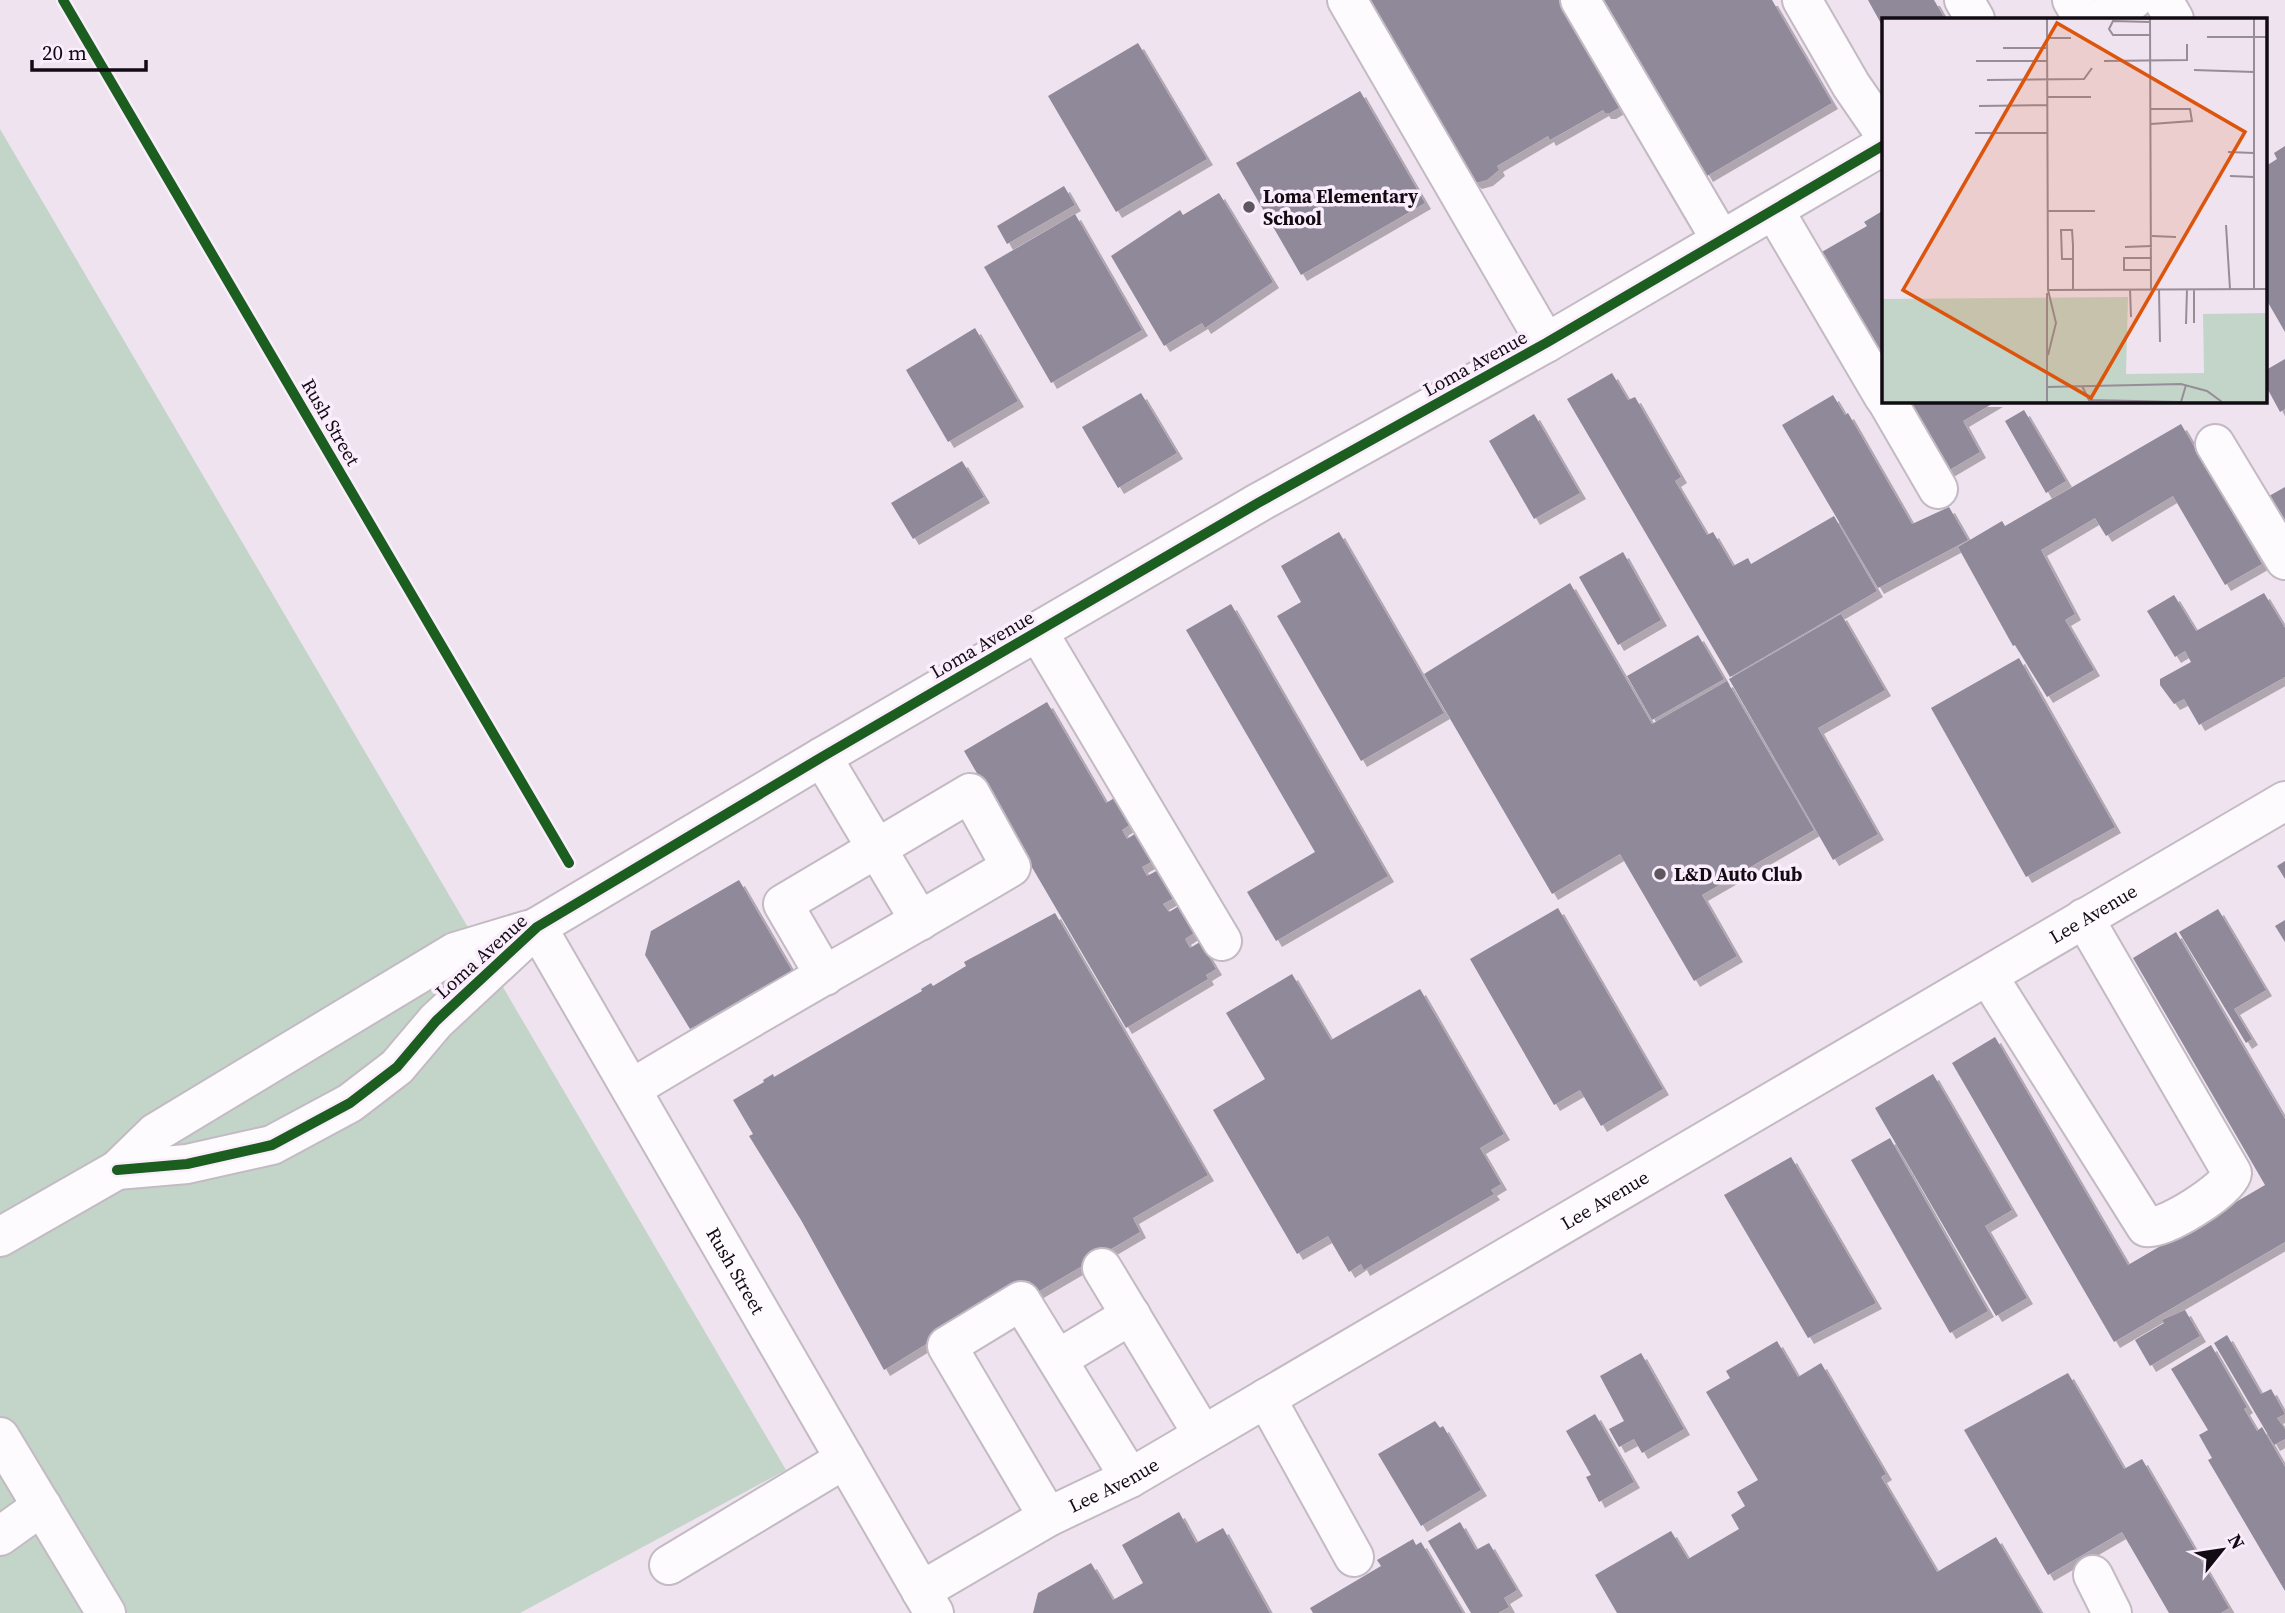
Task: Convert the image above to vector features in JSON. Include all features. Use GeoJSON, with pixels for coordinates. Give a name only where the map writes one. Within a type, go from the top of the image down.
{"type":"FeatureCollection","features":[{"type":"Feature","properties":{"kind":"street"},"geometry":{"type":"LineString","coordinates":[[1348,0],[1546,343]]}},
{"type":"Feature","properties":{"kind":"street"},"geometry":{"type":"LineString","coordinates":[[1580,0],[1721,240]]}},
{"type":"Feature","properties":{"kind":"street"},"geometry":{"type":"LineString","coordinates":[[1802,0],[1851,85],[1882,129]]}},
{"type":"Feature","properties":{"kind":"street"},"geometry":{"type":"LineString","coordinates":[[1964,0],[1974,18]]}},
{"type":"Feature","properties":{"kind":"street"},"geometry":{"type":"LineString","coordinates":[[2072,0],[2082,18]]}},
{"type":"Feature","properties":{"kind":"street"},"geometry":{"type":"LineString","coordinates":[[2102,18],[2133,0]]}},
{"type":"Feature","properties":{"kind":"street"},"geometry":{"type":"LineString","coordinates":[[2163,0],[2173,18]]}},
{"type":"Feature","properties":{"kind":"street","name":"Loma Avenue"},"geometry":{"type":"LineString","coordinates":[[117,1170],[187,1164],[272,1145],[351,1103],[397,1068],[436,1021],[537,927],[1258,503],[1546,343],[1882,146]]}},
{"type":"Feature","properties":{"kind":"street"},"geometry":{"type":"LineString","coordinates":[[1774,210],[1882,394]]}},
{"type":"Feature","properties":{"kind":"street"},"geometry":{"type":"LineString","coordinates":[[1887,402],[1938,489]]}},
{"type":"Feature","properties":{"kind":"street"},"geometry":{"type":"LineString","coordinates":[[2215,444],[2285,560]]}},
{"type":"Feature","properties":{"kind":"street"},"geometry":{"type":"LineString","coordinates":[[1038,632],[1222,941]]}},
{"type":"Feature","properties":{"kind":"street"},"geometry":{"type":"LineString","coordinates":[[822,757],[920,921]]}},
{"type":"Feature","properties":{"kind":"street"},"geometry":{"type":"LineString","coordinates":[[631,1089],[920,921],[1011,867],[970,793],[783,904],[825,976]]}},
{"type":"Feature","properties":{"kind":"street","name":"Lee Avenue"},"geometry":{"type":"LineString","coordinates":[[927,1602],[1048,1517],[1130,1478],[2285,801]]}},
{"type":"Feature","properties":{"kind":"street"},"geometry":{"type":"LineString","coordinates":[[1988,976],[2146,1227],[2160,1227],[2227,1185],[2232,1172],[2084,919]]}},
{"type":"Feature","properties":{"kind":"street","name":"Loma Avenue"},"geometry":{"type":"LineString","coordinates":[[0,1237],[117,1170],[155,1133],[455,952],[537,927]]}},
{"type":"Feature","properties":{"kind":"street","name":"Rush Street"},"geometry":{"type":"LineString","coordinates":[[537,927],[927,1602]]}},
{"type":"Feature","properties":{"kind":"street"},"geometry":{"type":"LineString","coordinates":[[1102,1268],[1203,1435]]}},
{"type":"Feature","properties":{"kind":"street"},"geometry":{"type":"LineString","coordinates":[[1048,1517],[947,1346],[1021,1301],[1130,1478]]}},
{"type":"Feature","properties":{"kind":"street"},"geometry":{"type":"LineString","coordinates":[[1058,1359],[1130,1315]]}},
{"type":"Feature","properties":{"kind":"street"},"geometry":{"type":"LineString","coordinates":[[1266,1398],[1354,1557]]}},
{"type":"Feature","properties":{"kind":"street"},"geometry":{"type":"LineString","coordinates":[[0,1437],[106,1613]]}},
{"type":"Feature","properties":{"kind":"street"},"geometry":{"type":"LineString","coordinates":[[669,1565],[845,1459]]}},
{"type":"Feature","properties":{"kind":"street"},"geometry":{"type":"LineString","coordinates":[[0,1536],[42,1507]]}},
{"type":"Feature","properties":{"kind":"street"},"geometry":{"type":"LineString","coordinates":[[2093,1575],[2112,1613]]}},
{"type":"Feature","properties":{"kind":"green space"},"geometry":{"type":"Polygon","coordinates":[[[0,129],[786,1470],[520,1613],[0,1613],[0,129]]]}},
{"type":"Feature","properties":{"kind":"building"},"geometry":{"type":"Polygon","coordinates":[[[1367,0],[1570,0],[1622,106],[1610,113],[1603,110],[1550,140],[1548,136],[1497,166],[1499,170],[1487,180],[1476,183],[1471,179],[1367,0]]]}},
{"type":"Feature","properties":{"kind":"building"},"geometry":{"type":"Polygon","coordinates":[[[1604,0],[1772,0],[1832,103],[1707,176],[1604,0]]]}},
{"type":"Feature","properties":{"kind":"building"},"geometry":{"type":"Polygon","coordinates":[[[1868,0],[1934,0],[1944,18],[1882,18],[1882,25],[1868,0]]]}},
{"type":"Feature","properties":{"kind":"building"},"geometry":{"type":"Polygon","coordinates":[[[1138,43],[1207,159],[1116,212],[1048,96],[1138,43]]]}},
{"type":"Feature","properties":{"kind":"building"},"geometry":{"type":"Polygon","coordinates":[[[1360,91],[1425,203],[1301,275],[1236,163],[1360,91]]]}},
{"type":"Feature","properties":{"kind":"building"},"geometry":{"type":"Polygon","coordinates":[[[2285,146],[2285,332],[2268,302],[2268,165],[2277,159],[2274,153],[2285,146]]]}},
{"type":"Feature","properties":{"kind":"building"},"geometry":{"type":"Polygon","coordinates":[[[1064,186],[1075,205],[1007,244],[997,226],[1064,186]]]}},
{"type":"Feature","properties":{"kind":"building"},"geometry":{"type":"Polygon","coordinates":[[[1219,193],[1273,282],[1205,328],[1202,323],[1164,346],[1111,256],[1180,210],[1183,215],[1219,193]]]}},
{"type":"Feature","properties":{"kind":"building"},"geometry":{"type":"Polygon","coordinates":[[[1882,211],[1882,362],[1820,253],[1867,226],[1864,222],[1882,211]]]}},
{"type":"Feature","properties":{"kind":"building"},"geometry":{"type":"Polygon","coordinates":[[[1075,214],[1142,330],[1051,383],[984,267],[1075,214]]]}},
{"type":"Feature","properties":{"kind":"building"},"geometry":{"type":"Polygon","coordinates":[[[975,328],[1018,401],[948,442],[906,370],[975,328]]]}},
{"type":"Feature","properties":{"kind":"building"},"geometry":{"type":"Polygon","coordinates":[[[2285,359],[2285,409],[2280,412],[2268,390],[2268,369],[2285,359]]]}},
{"type":"Feature","properties":{"kind":"building"},"geometry":{"type":"Polygon","coordinates":[[[1612,373],[1628,400],[1635,397],[1681,477],[1675,481],[1707,535],[1713,532],[1733,566],[1748,558],[1751,564],[1834,516],[1877,591],[1730,677],[1567,399],[1612,373]]]}},
{"type":"Feature","properties":{"kind":"building"},"geometry":{"type":"Polygon","coordinates":[[[1141,393],[1177,453],[1118,488],[1082,427],[1141,393]]]}},
{"type":"Feature","properties":{"kind":"building"},"geometry":{"type":"Polygon","coordinates":[[[1833,395],[1845,415],[1848,413],[1912,524],[1949,507],[1968,540],[1878,588],[1782,425],[1833,395]]]}},
{"type":"Feature","properties":{"kind":"building"},"geometry":{"type":"Polygon","coordinates":[[[1906,402],[1995,402],[1963,421],[1980,452],[1946,472],[1906,402]]]}},
{"type":"Feature","properties":{"kind":"building"},"geometry":{"type":"Polygon","coordinates":[[[2024,410],[2066,481],[2046,493],[2005,421],[2024,410]]]}},
{"type":"Feature","properties":{"kind":"building"},"geometry":{"type":"Polygon","coordinates":[[[1534,414],[1580,493],[1534,519],[1489,441],[1534,414]]]}},
{"type":"Feature","properties":{"kind":"building"},"geometry":{"type":"Polygon","coordinates":[[[2181,424],[2262,564],[2225,585],[2173,496],[2106,536],[2095,518],[2041,550],[2075,614],[2065,620],[2094,670],[2047,697],[2015,645],[2013,646],[1958,547],[2002,521],[2005,526],[2181,424]]]}},
{"type":"Feature","properties":{"kind":"building"},"geometry":{"type":"Polygon","coordinates":[[[962,461],[984,497],[913,539],[891,503],[962,461]]]}},
{"type":"Feature","properties":{"kind":"building"},"geometry":{"type":"Polygon","coordinates":[[[2285,487],[2285,540],[2262,500],[2285,487]]]}},
{"type":"Feature","properties":{"kind":"building"},"geometry":{"type":"Polygon","coordinates":[[[1339,532],[1444,713],[1361,761],[1277,616],[1301,602],[1281,566],[1339,532]]]}},
{"type":"Feature","properties":{"kind":"building"},"geometry":{"type":"Polygon","coordinates":[[[1623,552],[1661,620],[1618,645],[1579,577],[1623,552]]]}},
{"type":"Feature","properties":{"kind":"building"},"geometry":{"type":"Polygon","coordinates":[[[1570,583],[1652,724],[1727,681],[1814,830],[1702,895],[1737,956],[1694,981],[1620,854],[1552,894],[1424,674],[1570,583]]]}},
{"type":"Feature","properties":{"kind":"building"},"geometry":{"type":"Polygon","coordinates":[[[2264,593],[2285,628],[2285,677],[2199,725],[2184,699],[2174,704],[2160,685],[2160,679],[2191,662],[2185,651],[2175,657],[2147,611],[2174,595],[2196,631],[2264,593]]]}},
{"type":"Feature","properties":{"kind":"building"},"geometry":{"type":"Polygon","coordinates":[[[1231,604],[1388,876],[1276,941],[1247,892],[1315,852],[1186,630],[1231,604]]]}},
{"type":"Feature","properties":{"kind":"building"},"geometry":{"type":"Polygon","coordinates":[[[1841,614],[1885,690],[1818,728],[1878,834],[1833,860],[1729,679],[1841,614]]]}},
{"type":"Feature","properties":{"kind":"building"},"geometry":{"type":"Polygon","coordinates":[[[1698,635],[1724,679],[1652,720],[1627,676],[1698,635]]]}},
{"type":"Feature","properties":{"kind":"building"},"geometry":{"type":"Polygon","coordinates":[[[2019,658],[2115,827],[2026,877],[1931,708],[2019,658]]]}},
{"type":"Feature","properties":{"kind":"building"},"geometry":{"type":"Polygon","coordinates":[[[1047,702],[1106,803],[1116,797],[1131,824],[1122,830],[1127,839],[1136,833],[1153,861],[1142,867],[1147,876],[1158,870],[1174,898],[1163,904],[1169,912],[1179,906],[1194,933],[1185,939],[1190,948],[1200,942],[1216,969],[1206,975],[1208,979],[1126,1028],[964,751],[1047,702]]]}},
{"type":"Feature","properties":{"kind":"building"},"geometry":{"type":"Polygon","coordinates":[[[2285,861],[2285,879],[2277,866],[2285,861]]]}},
{"type":"Feature","properties":{"kind":"building"},"geometry":{"type":"Polygon","coordinates":[[[739,880],[792,971],[724,1013],[723,1010],[690,1029],[645,955],[651,931],[739,880]]]}},
{"type":"Feature","properties":{"kind":"building"},"geometry":{"type":"Polygon","coordinates":[[[1558,908],[1663,1089],[1601,1126],[1580,1090],[1554,1105],[1470,959],[1558,908]]]}},
{"type":"Feature","properties":{"kind":"building"},"geometry":{"type":"Polygon","coordinates":[[[2218,909],[2266,990],[2234,1009],[2252,1039],[2246,1043],[2179,932],[2218,909]]]}},
{"type":"Feature","properties":{"kind":"building"},"geometry":{"type":"Polygon","coordinates":[[[1055,913],[1208,1175],[1133,1218],[1140,1232],[1036,1293],[1029,1281],[884,1370],[801,1220],[749,1136],[753,1134],[733,1100],[773,1074],[774,1077],[922,991],[921,989],[931,983],[933,986],[966,966],[964,962],[1055,913]]]}},
{"type":"Feature","properties":{"kind":"building"},"geometry":{"type":"Polygon","coordinates":[[[2285,920],[2285,942],[2275,926],[2285,920]]]}},
{"type":"Feature","properties":{"kind":"building"},"geometry":{"type":"Polygon","coordinates":[[[2176,932],[2285,1119],[2285,1242],[2114,1342],[1952,1063],[1995,1037],[2128,1265],[2265,1185],[2133,958],[2176,932]]]}},
{"type":"Feature","properties":{"kind":"building"},"geometry":{"type":"Polygon","coordinates":[[[1292,974],[1331,1040],[1420,989],[1504,1134],[1480,1148],[1501,1184],[1491,1190],[1494,1194],[1364,1270],[1361,1264],[1349,1272],[1328,1236],[1297,1254],[1213,1110],[1265,1079],[1226,1013],[1292,974]]]}},
{"type":"Feature","properties":{"kind":"building"},"geometry":{"type":"Polygon","coordinates":[[[1933,1074],[2012,1210],[1985,1226],[2027,1298],[1996,1316],[1875,1108],[1933,1074]]]}},
{"type":"Feature","properties":{"kind":"building"},"geometry":{"type":"Polygon","coordinates":[[[1890,1138],[1988,1311],[1950,1333],[1851,1160],[1890,1138]]]}},
{"type":"Feature","properties":{"kind":"building"},"geometry":{"type":"Polygon","coordinates":[[[1791,1157],[1876,1303],[1808,1338],[1724,1195],[1791,1157]]]}},
{"type":"Feature","properties":{"kind":"building"},"geometry":{"type":"Polygon","coordinates":[[[2185,1310],[2200,1336],[2150,1366],[2135,1340],[2164,1323],[2162,1320],[2185,1310]]]}},
{"type":"Feature","properties":{"kind":"building"},"geometry":{"type":"Polygon","coordinates":[[[2227,1335],[2261,1394],[2271,1389],[2285,1414],[2277,1418],[2285,1429],[2285,1439],[2274,1445],[2214,1343],[2227,1335]]]}},
{"type":"Feature","properties":{"kind":"building"},"geometry":{"type":"Polygon","coordinates":[[[1777,1341],[1798,1377],[1821,1363],[1886,1474],[1881,1477],[1937,1572],[1996,1537],[2041,1613],[1617,1613],[1595,1575],[1671,1531],[1688,1559],[1739,1529],[1731,1515],[1745,1506],[1737,1492],[1758,1480],[1706,1392],[1730,1378],[1726,1371],[1777,1341]]]}},
{"type":"Feature","properties":{"kind":"building"},"geometry":{"type":"Polygon","coordinates":[[[2211,1345],[2247,1407],[2244,1409],[2257,1431],[2262,1427],[2285,1467],[2285,1591],[2208,1460],[2212,1458],[2199,1435],[2208,1430],[2171,1369],[2211,1345]]]}},
{"type":"Feature","properties":{"kind":"building"},"geometry":{"type":"Polygon","coordinates":[[[1641,1353],[1684,1429],[1642,1453],[1634,1439],[1619,1447],[1609,1429],[1624,1421],[1600,1376],[1641,1353]]]}},
{"type":"Feature","properties":{"kind":"building"},"geometry":{"type":"Polygon","coordinates":[[[2068,1373],[2124,1469],[2142,1459],[2229,1608],[2221,1613],[2169,1613],[2122,1532],[2048,1575],[1964,1430],[2068,1373]]]}},
{"type":"Feature","properties":{"kind":"building"},"geometry":{"type":"Polygon","coordinates":[[[1595,1414],[1634,1482],[1599,1502],[1586,1477],[1591,1475],[1566,1431],[1595,1414]]]}},
{"type":"Feature","properties":{"kind":"building"},"geometry":{"type":"Polygon","coordinates":[[[1435,1421],[1440,1428],[1443,1426],[1481,1490],[1421,1526],[1378,1454],[1435,1421]]]}},
{"type":"Feature","properties":{"kind":"building"},"geometry":{"type":"Polygon","coordinates":[[[1179,1512],[1196,1543],[1223,1528],[1270,1613],[1033,1613],[1038,1593],[1091,1563],[1113,1600],[1143,1583],[1122,1545],[1179,1512]]]}},
{"type":"Feature","properties":{"kind":"building"},"geometry":{"type":"Polygon","coordinates":[[[1460,1522],[1476,1550],[1489,1543],[1517,1590],[1504,1598],[1509,1607],[1498,1613],[1471,1613],[1428,1541],[1460,1522]]]}},
{"type":"Feature","properties":{"kind":"building"},"geometry":{"type":"Polygon","coordinates":[[[1413,1539],[1416,1545],[1421,1542],[1463,1613],[1313,1613],[1310,1608],[1381,1566],[1377,1560],[1413,1539]]]}},
{"type":"Feature","properties":{"kind":"cycle path"},"geometry":{"type":"LineString","coordinates":[[63,0],[569,863]]}},
{"type":"Feature","properties":{"kind":"cycle path"},"geometry":{"type":"LineString","coordinates":[[117,1170],[187,1164],[272,1145],[350,1103],[397,1067],[436,1021],[537,927],[1258,503],[1546,343],[1882,146]]}},
{"type":"Feature","properties":{"kind":"place","name":"Loma Elementary School"},"geometry":{"type":"Point","coordinates":[1249,207]}},
{"type":"Feature","properties":{"kind":"place","name":"L&D Auto Club"},"geometry":{"type":"Point","coordinates":[1660,874]}}]}
